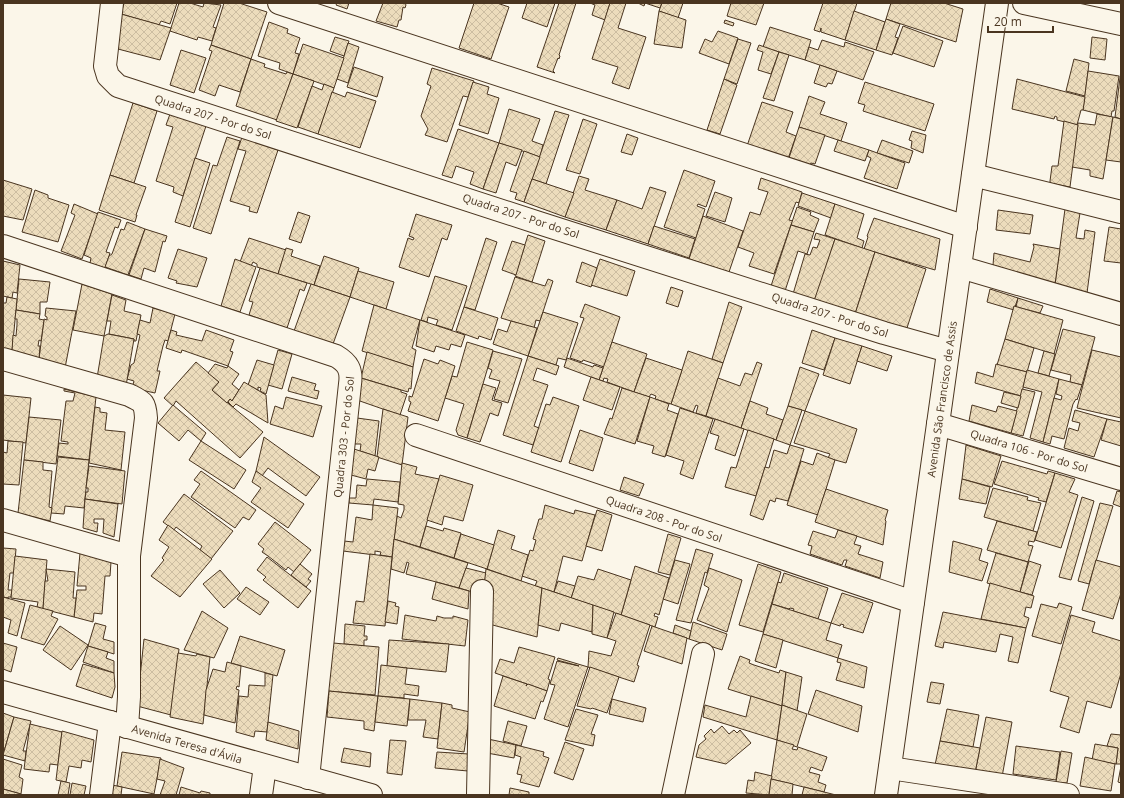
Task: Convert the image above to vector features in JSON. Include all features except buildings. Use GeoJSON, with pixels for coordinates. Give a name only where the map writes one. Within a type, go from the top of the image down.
{"type":"FeatureCollection","features":[{"type":"Feature","properties":{"kind":"street","name":"Quadra 207 - Por do Sol"},"geometry":{"type":"LineString","coordinates":[[112,3],[105,66],[108,76],[118,86],[884,333],[948,351]]}},
{"type":"Feature","properties":{"kind":"street"},"geometry":{"type":"LineString","coordinates":[[279,3],[966,227]]}},
{"type":"Feature","properties":{"kind":"street","name":"Avenida São Francisco de Assis"},"geometry":{"type":"LineString","coordinates":[[886,795],[997,3]]}},
{"type":"Feature","properties":{"kind":"street"},"geometry":{"type":"LineString","coordinates":[[1024,3],[1121,24]]}},
{"type":"Feature","properties":{"kind":"street"},"geometry":{"type":"LineString","coordinates":[[973,175],[1121,212]]}},
{"type":"Feature","properties":{"kind":"street","name":"Quadra 303 - Por do Sol"},"geometry":{"type":"LineString","coordinates":[[3,246],[336,356],[347,364],[350,369],[350,392],[308,778]]}},
{"type":"Feature","properties":{"kind":"street"},"geometry":{"type":"LineString","coordinates":[[960,267],[1121,314]]}},
{"type":"Feature","properties":{"kind":"street"},"geometry":{"type":"LineString","coordinates":[[3,359],[129,395],[142,401],[145,406],[146,418],[129,556],[129,697],[118,725],[101,795]]}},
{"type":"Feature","properties":{"kind":"street","name":"Quadra 106 - Por do Sol"},"geometry":{"type":"LineString","coordinates":[[938,424],[1121,479]]}},
{"type":"Feature","properties":{"kind":"street","name":"Quadra 208 - Por do Sol"},"geometry":{"type":"LineString","coordinates":[[416,435],[913,602]]}},
{"type":"Feature","properties":{"kind":"street"},"geometry":{"type":"LineString","coordinates":[[3,520],[129,556]]}},
{"type":"Feature","properties":{"kind":"street"},"geometry":{"type":"LineString","coordinates":[[478,795],[482,591]]}},
{"type":"Feature","properties":{"kind":"street"},"geometry":{"type":"LineString","coordinates":[[673,795],[703,654]]}},
{"type":"Feature","properties":{"kind":"street","name":"Avenida Teresa d'Ávila"},"geometry":{"type":"LineString","coordinates":[[3,692],[371,795]]}},
{"type":"Feature","properties":{"kind":"street"},"geometry":{"type":"LineString","coordinates":[[261,795],[264,766]]}},
{"type":"Feature","properties":{"kind":"street"},"geometry":{"type":"LineString","coordinates":[[890,768],[1068,795]]}}]}
